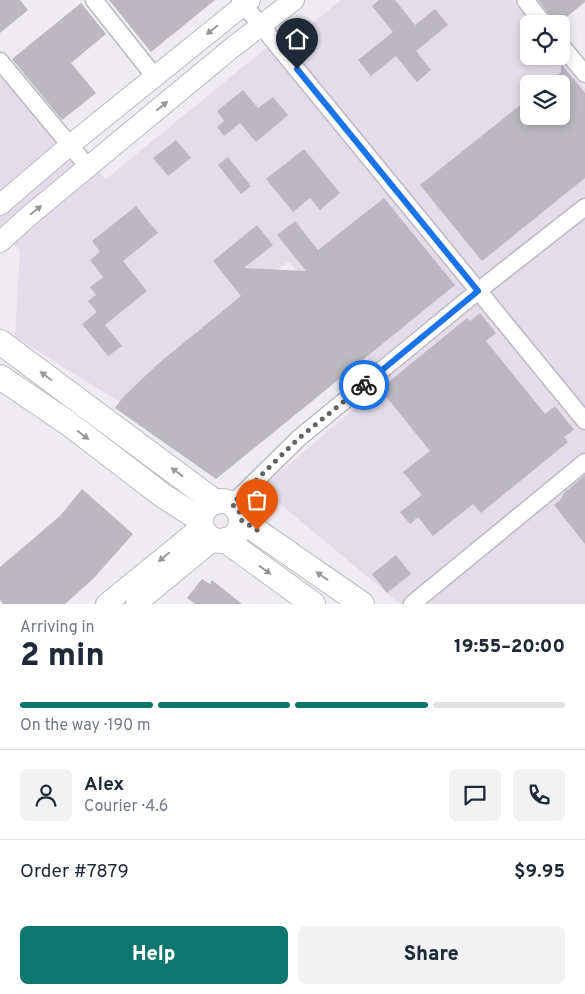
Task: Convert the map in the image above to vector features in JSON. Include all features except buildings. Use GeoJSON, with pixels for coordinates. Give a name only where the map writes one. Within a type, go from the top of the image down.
{"type":"FeatureCollection","features":[{"type":"Feature","properties":{"kind":"main road"},"geometry":{"type":"LineString","coordinates":[[0,342],[219,522],[313,604]]}},
{"type":"Feature","properties":{"kind":"main road"},"geometry":{"type":"LineString","coordinates":[[0,377],[68,423],[162,494],[219,522],[362,604]]}},
{"type":"Feature","properties":{"kind":"street"},"geometry":{"type":"LineString","coordinates":[[94,0],[155,76]]}},
{"type":"Feature","properties":{"kind":"street"},"geometry":{"type":"LineString","coordinates":[[0,242],[88,167],[294,0]]}},
{"type":"Feature","properties":{"kind":"street"},"geometry":{"type":"LineString","coordinates":[[525,0],[537,15]]}},
{"type":"Feature","properties":{"kind":"street"},"geometry":{"type":"LineString","coordinates":[[0,205],[70,145],[245,2],[261,25],[585,421]]}},
{"type":"Feature","properties":{"kind":"street"},"geometry":{"type":"LineString","coordinates":[[570,56],[585,74]]}},
{"type":"Feature","properties":{"kind":"street"},"geometry":{"type":"LineString","coordinates":[[0,61],[88,167]]}},
{"type":"Feature","properties":{"kind":"street"},"geometry":{"type":"LineString","coordinates":[[136,604],[219,522],[299,438],[478,291],[585,207]]}},
{"type":"Feature","properties":{"kind":"street"},"geometry":{"type":"LineString","coordinates":[[412,604],[585,462]]}},
{"type":"Feature","properties":{"kind":"street"},"geometry":{"type":"LineString","coordinates":[[106,604],[219,522]]}},
{"type":"Feature","properties":{"kind":"shaded area"},"geometry":{"type":"Polygon","coordinates":[[[341,0],[512,0],[524,15],[520,15],[520,65],[565,65],[585,89],[585,604],[399,604],[261,488],[388,380],[364,354],[289,261],[121,403],[15,337],[20,251],[0,228],[0,56],[70,145],[106,179],[265,49],[299,34],[341,0]]]}},
{"type":"Feature","properties":{"kind":"way so far"},"geometry":{"type":"LineString","coordinates":[[257,530],[241,520],[239,511],[232,504],[299,438],[364,385]]}},
{"type":"Feature","properties":{"kind":"route"},"geometry":{"type":"LineString","coordinates":[[297,69],[478,291],[364,385]]}}]}
